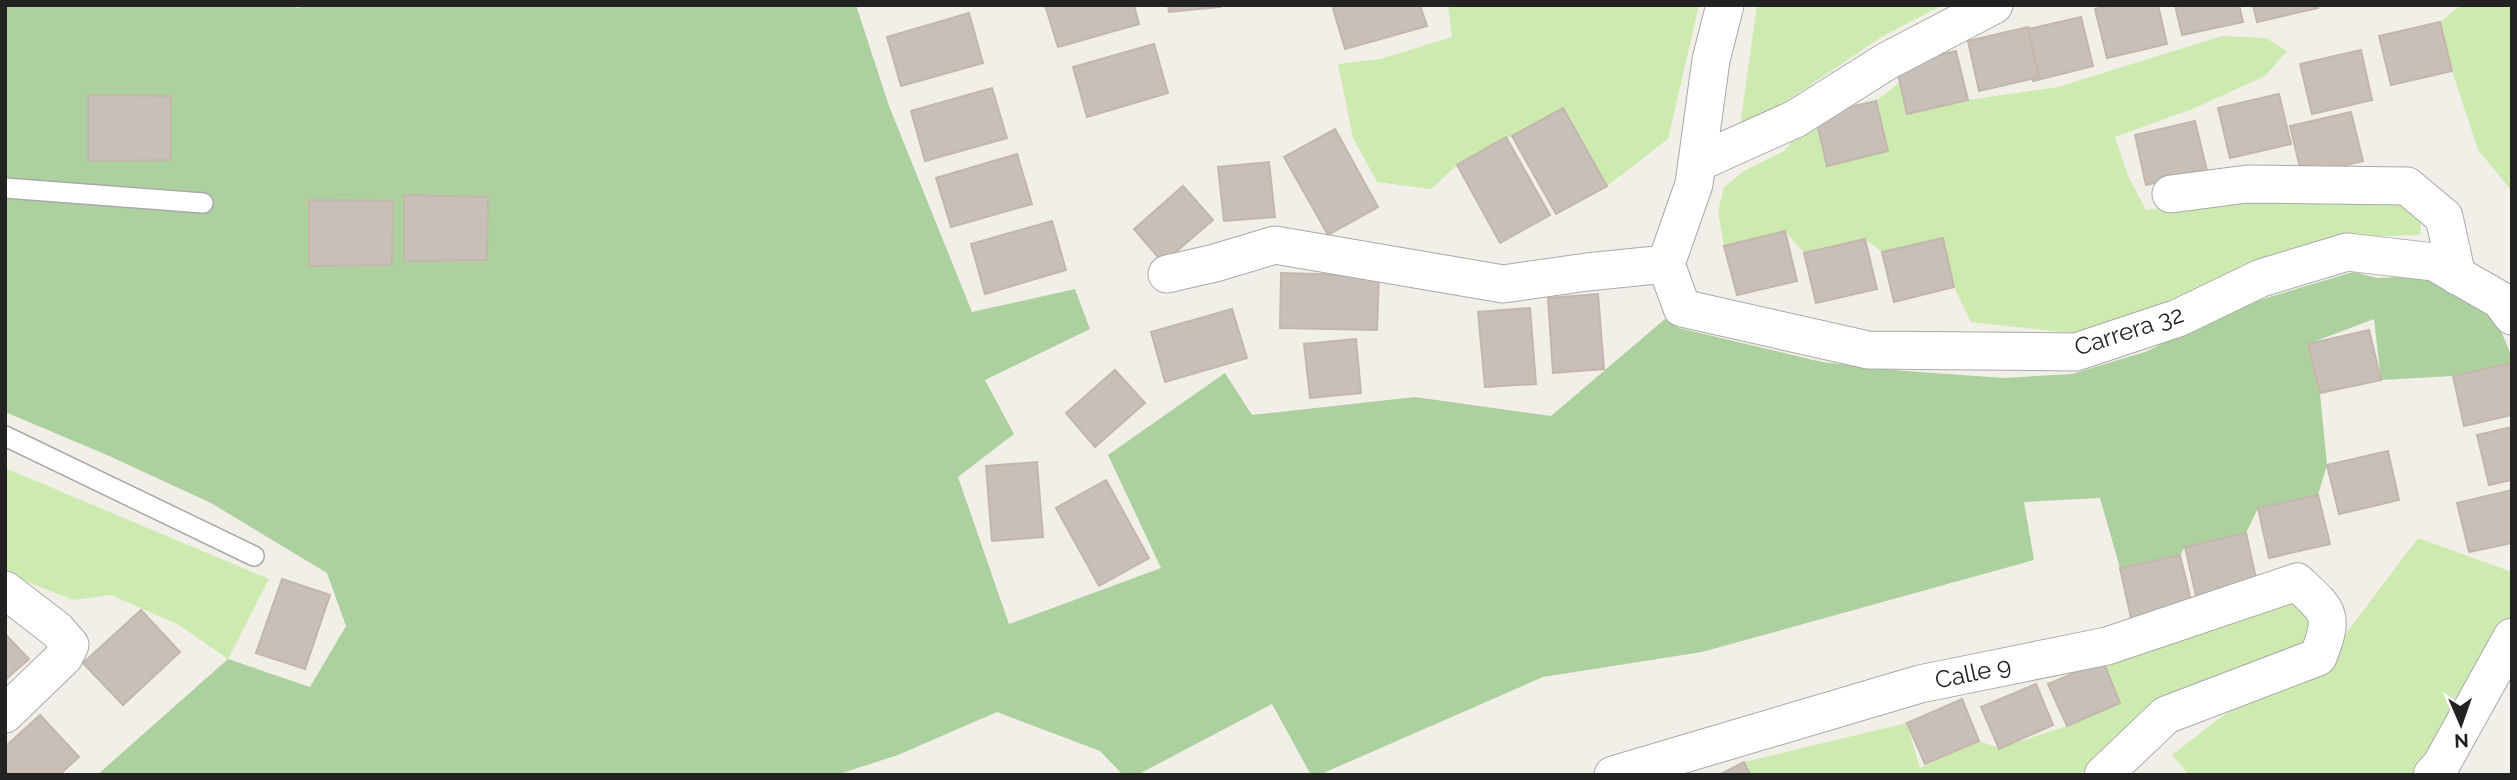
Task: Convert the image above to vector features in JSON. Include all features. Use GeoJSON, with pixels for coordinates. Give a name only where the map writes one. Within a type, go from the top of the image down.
{"type":"FeatureCollection","features":[{"type":"Feature","properties":{"kind":"street"},"geometry":{"type":"LineString","coordinates":[[1167,274],[1275,245],[1503,284],[1666,264],[1694,184],[1711,60],[1725,5]]}},
{"type":"Feature","properties":{"kind":"street"},"geometry":{"type":"LineString","coordinates":[[1697,163],[1795,119],[1887,61],[1994,5]]}},
{"type":"Feature","properties":{"kind":"street"},"geometry":{"type":"LineString","coordinates":[[2171,194],[2246,184],[2407,186],[2444,217],[2457,276]]}},
{"type":"Feature","properties":{"kind":"street","name":"Carrera 32"},"geometry":{"type":"LineString","coordinates":[[1666,264],[1682,307],[1868,350],[2076,352],[2178,318],[2261,278],[2347,252],[2434,262],[2500,300],[2512,316]]}},
{"type":"Feature","properties":{"kind":"street","name":"Calle 9"},"geometry":{"type":"LineString","coordinates":[[1613,775],[1920,684],[2107,646],[2297,582],[2324,607],[2328,631],[2318,657],[2166,715],[2103,775]]}},
{"type":"Feature","properties":{"kind":"street"},"geometry":{"type":"LineString","coordinates":[[5,590],[57,630],[70,645],[64,657],[5,714]]}},
{"type":"Feature","properties":{"kind":"street"},"geometry":{"type":"LineString","coordinates":[[2432,775],[2441,765],[2512,637]]}},
{"type":"Feature","properties":{"kind":"lane"},"geometry":{"type":"LineString","coordinates":[[5,188],[203,204]]}},
{"type":"Feature","properties":{"kind":"lane"},"geometry":{"type":"LineString","coordinates":[[5,436],[254,556]]}},
{"type":"Feature","properties":{"kind":"green space"},"geometry":{"type":"Polygon","coordinates":[[[5,5],[287,5],[298,8],[302,5],[856,5],[889,106],[972,312],[1075,289],[1090,329],[985,380],[1014,434],[958,477],[1009,624],[1161,568],[1108,455],[1225,373],[1252,415],[1415,397],[1551,416],[1665,319],[1679,328],[1822,362],[2004,378],[2072,374],[2145,352],[2243,305],[2353,272],[2377,278],[2423,276],[2496,319],[2512,363],[2453,376],[2381,380],[2374,319],[2308,344],[2320,393],[2327,465],[2318,495],[2258,508],[2246,533],[2185,547],[2180,555],[2120,568],[2100,498],[2024,502],[2034,560],[1702,652],[1543,677],[1319,775],[1311,775],[1272,704],[1137,775],[1123,775],[1100,751],[997,712],[898,755],[836,775],[97,775],[228,659],[310,687],[346,626],[327,573],[211,503],[5,412],[5,5]]]}},
{"type":"Feature","properties":{"kind":"green space"},"geometry":{"type":"Polygon","coordinates":[[[1448,5],[1699,5],[1668,139],[1607,186],[1563,109],[1457,165],[1431,189],[1377,182],[1353,138],[1338,64],[1380,59],[1452,37],[1448,5]]]}},
{"type":"Feature","properties":{"kind":"green space"},"geometry":{"type":"Polygon","coordinates":[[[1757,5],[1943,5],[1883,36],[1739,133],[1757,5]]]}},
{"type":"Feature","properties":{"kind":"green space"},"geometry":{"type":"Polygon","coordinates":[[[2461,5],[2512,5],[2512,191],[2478,150],[2452,71],[2440,22],[2461,5]]]}},
{"type":"Feature","properties":{"kind":"green space"},"geometry":{"type":"Polygon","coordinates":[[[2222,36],[2266,38],[2287,51],[2265,76],[2195,108],[2115,137],[2129,178],[2146,210],[2275,194],[2422,205],[2420,235],[2332,238],[2139,317],[2079,334],[1971,322],[1954,287],[1942,238],[1882,252],[1865,239],[1804,253],[1785,231],[1724,246],[1718,212],[1724,187],[1744,171],[1784,151],[1815,115],[1827,165],[1888,151],[1876,101],[1900,82],[1908,114],[1968,100],[2058,87],[2222,36]]]}},
{"type":"Feature","properties":{"kind":"green space"},"geometry":{"type":"Polygon","coordinates":[[[5,468],[269,579],[228,659],[179,625],[111,595],[73,600],[5,573],[5,468]]]}},
{"type":"Feature","properties":{"kind":"green space"},"geometry":{"type":"Polygon","coordinates":[[[2418,538],[2512,572],[2512,615],[2505,631],[2417,775],[2189,775],[2172,755],[2217,720],[2341,640],[2418,538]]]}},
{"type":"Feature","properties":{"kind":"green space"},"geometry":{"type":"Polygon","coordinates":[[[2288,595],[2313,617],[2311,637],[2295,654],[2153,711],[2079,775],[1750,775],[1744,762],[1907,723],[1920,768],[1979,741],[1999,748],[2067,726],[2120,703],[2103,661],[2288,595]]]}},
{"type":"Feature","properties":{"kind":"building"},"geometry":{"type":"Polygon","coordinates":[[[1045,5],[1134,5],[1139,24],[1058,47],[1045,5]]]}},
{"type":"Feature","properties":{"kind":"building"},"geometry":{"type":"Polygon","coordinates":[[[1168,5],[1219,5],[1220,7],[1169,12],[1168,5]]]}},
{"type":"Feature","properties":{"kind":"building"},"geometry":{"type":"Polygon","coordinates":[[[1332,5],[1420,5],[1427,26],[1345,49],[1332,5]]]}},
{"type":"Feature","properties":{"kind":"building"},"geometry":{"type":"Polygon","coordinates":[[[2111,5],[2158,5],[2167,44],[2107,58],[2095,9],[2111,5]]]}},
{"type":"Feature","properties":{"kind":"building"},"geometry":{"type":"Polygon","coordinates":[[[2175,5],[2239,5],[2243,22],[2182,35],[2175,5]]]}},
{"type":"Feature","properties":{"kind":"building"},"geometry":{"type":"Polygon","coordinates":[[[2253,5],[2317,5],[2318,8],[2257,22],[2253,5]]]}},
{"type":"Feature","properties":{"kind":"building"},"geometry":{"type":"Polygon","coordinates":[[[969,13],[983,63],[901,86],[887,37],[969,13]]]}},
{"type":"Feature","properties":{"kind":"building"},"geometry":{"type":"Polygon","coordinates":[[[2081,17],[2093,66],[2033,81],[2020,31],[2081,17]]]}},
{"type":"Feature","properties":{"kind":"building"},"geometry":{"type":"Polygon","coordinates":[[[2440,22],[2452,71],[2391,85],[2379,36],[2440,22]]]}},
{"type":"Feature","properties":{"kind":"building"},"geometry":{"type":"Polygon","coordinates":[[[2028,27],[2039,77],[1979,91],[1968,41],[2028,27]]]}},
{"type":"Feature","properties":{"kind":"building"},"geometry":{"type":"Polygon","coordinates":[[[1154,44],[1168,93],[1087,117],[1073,67],[1154,44]]]}},
{"type":"Feature","properties":{"kind":"building"},"geometry":{"type":"Polygon","coordinates":[[[2361,50],[2372,100],[2312,114],[2300,64],[2361,50]]]}},
{"type":"Feature","properties":{"kind":"building"},"geometry":{"type":"Polygon","coordinates":[[[1956,51],[1968,100],[1907,114],[1896,65],[1956,51]]]}},
{"type":"Feature","properties":{"kind":"building"},"geometry":{"type":"Polygon","coordinates":[[[992,88],[1007,138],[925,161],[911,111],[992,88]]]}},
{"type":"Feature","properties":{"kind":"building"},"geometry":{"type":"Polygon","coordinates":[[[2279,94],[2291,144],[2230,158],[2218,108],[2279,94]]]}},
{"type":"Feature","properties":{"kind":"building"},"geometry":{"type":"Polygon","coordinates":[[[88,95],[171,96],[171,160],[88,161],[88,95]]]}},
{"type":"Feature","properties":{"kind":"building"},"geometry":{"type":"Polygon","coordinates":[[[1876,101],[1888,151],[1827,166],[1815,115],[1876,101]]]}},
{"type":"Feature","properties":{"kind":"building"},"geometry":{"type":"Polygon","coordinates":[[[1563,108],[1607,186],[1556,214],[1512,136],[1563,108]]]}},
{"type":"Feature","properties":{"kind":"building"},"geometry":{"type":"Polygon","coordinates":[[[2351,112],[2363,161],[2302,176],[2290,126],[2351,112]]]}},
{"type":"Feature","properties":{"kind":"building"},"geometry":{"type":"Polygon","coordinates":[[[2195,121],[2207,171],[2146,185],[2135,135],[2195,121]]]}},
{"type":"Feature","properties":{"kind":"building"},"geometry":{"type":"Polygon","coordinates":[[[1335,129],[1378,207],[1328,235],[1284,157],[1335,129]]]}},
{"type":"Feature","properties":{"kind":"building"},"geometry":{"type":"Polygon","coordinates":[[[1506,137],[1550,215],[1500,243],[1457,165],[1506,137]]]}},
{"type":"Feature","properties":{"kind":"building"},"geometry":{"type":"Polygon","coordinates":[[[1017,154],[1032,204],[951,227],[936,178],[1017,154]]]}},
{"type":"Feature","properties":{"kind":"building"},"geometry":{"type":"Polygon","coordinates":[[[1269,162],[1275,217],[1224,221],[1218,167],[1269,162]]]}},
{"type":"Feature","properties":{"kind":"building"},"geometry":{"type":"Polygon","coordinates":[[[1183,186],[1213,220],[1163,263],[1134,229],[1183,186]]]}},
{"type":"Feature","properties":{"kind":"building"},"geometry":{"type":"Polygon","coordinates":[[[404,195],[488,197],[487,260],[404,261],[404,195]]]}},
{"type":"Feature","properties":{"kind":"building"},"geometry":{"type":"Polygon","coordinates":[[[309,200],[393,201],[392,265],[309,266],[309,200]]]}},
{"type":"Feature","properties":{"kind":"building"},"geometry":{"type":"Polygon","coordinates":[[[1052,221],[1066,270],[985,294],[971,244],[1052,221]]]}},
{"type":"Feature","properties":{"kind":"building"},"geometry":{"type":"Polygon","coordinates":[[[1785,231],[1797,281],[1737,295],[1724,246],[1785,231]]]}},
{"type":"Feature","properties":{"kind":"building"},"geometry":{"type":"Polygon","coordinates":[[[1943,238],[1954,287],[1894,302],[1882,252],[1943,238]]]}},
{"type":"Feature","properties":{"kind":"building"},"geometry":{"type":"Polygon","coordinates":[[[1865,239],[1877,289],[1816,303],[1804,253],[1865,239]]]}},
{"type":"Feature","properties":{"kind":"building"},"geometry":{"type":"Polygon","coordinates":[[[1281,273],[1379,276],[1377,330],[1280,328],[1281,273]]]}},
{"type":"Feature","properties":{"kind":"building"},"geometry":{"type":"Polygon","coordinates":[[[1598,294],[1604,369],[1553,373],[1548,298],[1598,294]]]}},
{"type":"Feature","properties":{"kind":"building"},"geometry":{"type":"Polygon","coordinates":[[[1530,308],[1536,384],[1485,387],[1478,312],[1530,308]]]}},
{"type":"Feature","properties":{"kind":"building"},"geometry":{"type":"Polygon","coordinates":[[[1232,309],[1247,358],[1165,382],[1151,332],[1232,309]]]}},
{"type":"Feature","properties":{"kind":"building"},"geometry":{"type":"Polygon","coordinates":[[[2369,330],[2381,380],[2320,393],[2308,344],[2369,330]]]}},
{"type":"Feature","properties":{"kind":"building"},"geometry":{"type":"Polygon","coordinates":[[[1356,339],[1361,393],[1310,398],[1304,344],[1356,339]]]}},
{"type":"Feature","properties":{"kind":"building"},"geometry":{"type":"Polygon","coordinates":[[[2512,363],[2512,415],[2464,426],[2453,376],[2512,363]]]}},
{"type":"Feature","properties":{"kind":"building"},"geometry":{"type":"Polygon","coordinates":[[[1115,370],[1145,403],[1095,447],[1066,413],[1115,370]]]}},
{"type":"Feature","properties":{"kind":"building"},"geometry":{"type":"Polygon","coordinates":[[[2512,427],[2512,480],[2489,485],[2477,435],[2512,427]]]}},
{"type":"Feature","properties":{"kind":"building"},"geometry":{"type":"Polygon","coordinates":[[[2388,451],[2399,500],[2339,514],[2327,465],[2388,451]]]}},
{"type":"Feature","properties":{"kind":"building"},"geometry":{"type":"Polygon","coordinates":[[[1037,462],[1043,537],[992,541],[986,466],[1037,462]]]}},
{"type":"Feature","properties":{"kind":"building"},"geometry":{"type":"Polygon","coordinates":[[[1106,480],[1149,558],[1099,586],[1056,508],[1106,480]]]}},
{"type":"Feature","properties":{"kind":"building"},"geometry":{"type":"Polygon","coordinates":[[[2512,490],[2512,543],[2469,552],[2457,503],[2512,490]]]}},
{"type":"Feature","properties":{"kind":"building"},"geometry":{"type":"Polygon","coordinates":[[[2318,495],[2330,544],[2269,558],[2258,508],[2318,495]]]}},
{"type":"Feature","properties":{"kind":"building"},"geometry":{"type":"Polygon","coordinates":[[[2246,533],[2257,583],[2196,596],[2185,547],[2246,533]]]}},
{"type":"Feature","properties":{"kind":"building"},"geometry":{"type":"Polygon","coordinates":[[[2180,555],[2192,604],[2131,618],[2120,568],[2180,555]]]}},
{"type":"Feature","properties":{"kind":"building"},"geometry":{"type":"Polygon","coordinates":[[[282,579],[330,595],[305,669],[256,653],[282,579]]]}},
{"type":"Feature","properties":{"kind":"building"},"geometry":{"type":"Polygon","coordinates":[[[141,610],[180,652],[123,705],[83,663],[141,610]]]}},
{"type":"Feature","properties":{"kind":"building"},"geometry":{"type":"Polygon","coordinates":[[[5,634],[29,659],[5,680],[5,634]]]}},
{"type":"Feature","properties":{"kind":"building"},"geometry":{"type":"Polygon","coordinates":[[[2103,661],[2120,703],[2067,726],[2048,684],[2103,661]]]}},
{"type":"Feature","properties":{"kind":"building"},"geometry":{"type":"Polygon","coordinates":[[[2036,684],[2053,725],[1999,749],[1981,707],[2036,684]]]}},
{"type":"Feature","properties":{"kind":"building"},"geometry":{"type":"Polygon","coordinates":[[[1962,699],[1979,741],[1925,764],[1907,723],[1962,699]]]}},
{"type":"Feature","properties":{"kind":"building"},"geometry":{"type":"Polygon","coordinates":[[[40,715],[79,757],[59,775],[5,775],[5,747],[40,715]]]}},
{"type":"Feature","properties":{"kind":"building"},"geometry":{"type":"Polygon","coordinates":[[[1744,762],[1750,775],[1719,775],[1744,762]]]}}]}
